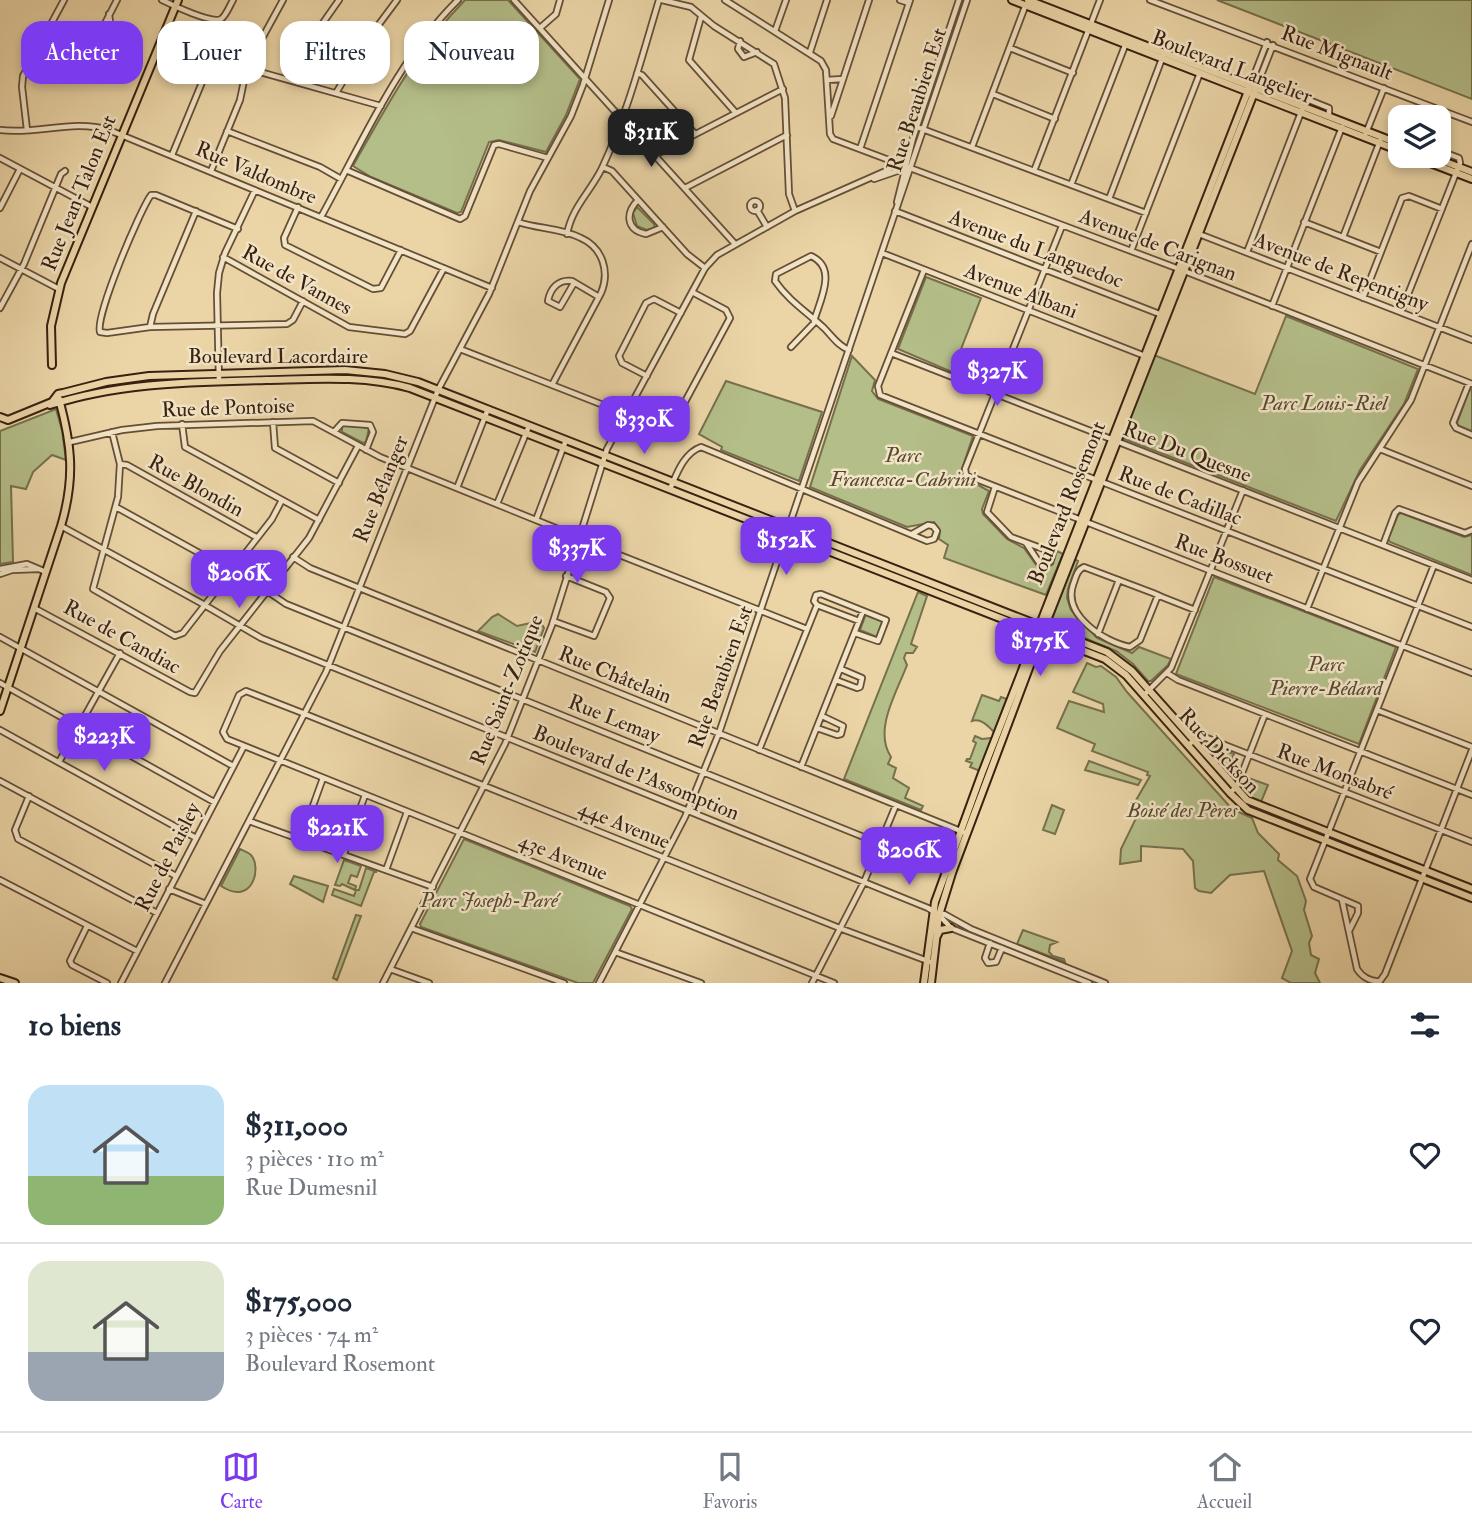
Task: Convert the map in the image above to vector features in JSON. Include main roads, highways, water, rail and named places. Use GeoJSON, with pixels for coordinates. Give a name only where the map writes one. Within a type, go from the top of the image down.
{"type":"FeatureCollection","features":[{"type":"Feature","properties":{"kind":"main road","name":"Boulevard Langelier"},"geometry":{"type":"LineString","coordinates":[[1012,0],[1027,2],[1388,144]]}},
{"type":"Feature","properties":{"kind":"main road","name":"Rue Jean-Talon Est"},"geometry":{"type":"LineString","coordinates":[[52,365],[51,327],[59,289],[177,3]]}},
{"type":"Feature","properties":{"kind":"main road","name":"Boulevard Rosemont"},"geometry":{"type":"LineString","coordinates":[[1181,270],[1199,234],[1252,90]]}},
{"type":"Feature","properties":{"kind":"main road","name":"Boulevard Rosemont"},"geometry":{"type":"LineString","coordinates":[[931,983],[930,963],[936,913],[949,871],[1040,629],[1252,90]]}},
{"type":"Feature","properties":{"kind":"main road","name":"Boulevard Langelier"},"geometry":{"type":"LineString","coordinates":[[1302,110],[1329,116],[1342,125]]}},
{"type":"Feature","properties":{"kind":"main road","name":"Boulevard Langelier"},"geometry":{"type":"LineString","coordinates":[[1381,140],[1388,141]]}},
{"type":"Feature","properties":{"kind":"main road"},"geometry":{"type":"LineString","coordinates":[[1451,167],[1472,179]]}},
{"type":"Feature","properties":{"kind":"main road"},"geometry":{"type":"LineString","coordinates":[[1451,168],[1472,172]]}},
{"type":"Feature","properties":{"kind":"main road","name":"Boulevard Lacordaire"},"geometry":{"type":"LineString","coordinates":[[1,420],[99,391],[135,385],[219,377],[361,371],[402,378],[439,390],[487,413],[566,440],[603,459]]}},
{"type":"Feature","properties":{"kind":"main road","name":"Boulevard Lacordaire"},"geometry":{"type":"LineString","coordinates":[[1,420],[8,420],[52,401],[58,394],[136,377],[355,379],[401,386],[487,413]]}},
{"type":"Feature","properties":{"kind":"main road"},"geometry":{"type":"LineString","coordinates":[[0,711],[61,526],[71,484],[70,442],[58,394]]}},
{"type":"Feature","properties":{"kind":"main road","name":"Boulevard Lacordaire"},"geometry":{"type":"LineString","coordinates":[[528,429],[563,448],[603,459],[788,531]]}},
{"type":"Feature","properties":{"kind":"main road"},"geometry":{"type":"LineString","coordinates":[[788,531],[962,595],[1040,629]]}},
{"type":"Feature","properties":{"kind":"main road"},"geometry":{"type":"LineString","coordinates":[[788,531],[960,603],[1040,629]]}},
{"type":"Feature","properties":{"kind":"main road"},"geometry":{"type":"LineString","coordinates":[[960,603],[962,595]]}},
{"type":"Feature","properties":{"kind":"main road","name":"Rue Dickson"},"geometry":{"type":"LineString","coordinates":[[1040,629],[1115,656],[1232,791],[1241,806],[1326,841],[1472,889]]}},
{"type":"Feature","properties":{"kind":"main road","name":"Rue Dickson"},"geometry":{"type":"LineString","coordinates":[[1232,791],[1252,803],[1329,833],[1472,898]]}},
{"type":"Feature","properties":{"kind":"main road","name":"Boulevard Rosemont"},"geometry":{"type":"LineString","coordinates":[[924,983],[936,942],[936,913]]}},
{"type":"Feature","properties":{"kind":"main road"},"geometry":{"type":"LineString","coordinates":[[936,942],[940,930],[951,928]]}},
{"type":"Feature","properties":{"kind":"main road"},"geometry":{"type":"LineString","coordinates":[[0,978],[15,983]]}},
{"type":"Feature","properties":{"kind":"park label","name":"Parc Louis-Riel"},"geometry":{"type":"Point","coordinates":[1324,403]}},
{"type":"Feature","properties":{"kind":"park label","name":"Parc Francesca-Cabrini"},"geometry":{"type":"Point","coordinates":[903,467]}},
{"type":"Feature","properties":{"kind":"park label","name":"Parc Pierre-Bédard"},"geometry":{"type":"Point","coordinates":[1326,676]}},
{"type":"Feature","properties":{"kind":"park label","name":"Boisé des Pères"},"geometry":{"type":"Point","coordinates":[1182,810]}},
{"type":"Feature","properties":{"kind":"park label","name":"Parc Joseph-Paré"},"geometry":{"type":"Point","coordinates":[489,900]}}]}
